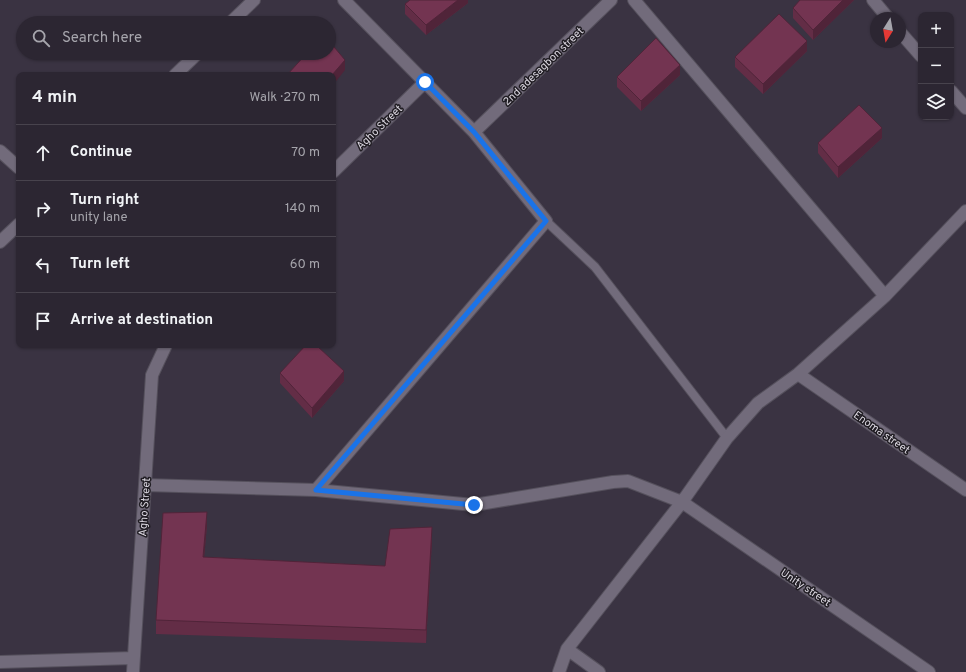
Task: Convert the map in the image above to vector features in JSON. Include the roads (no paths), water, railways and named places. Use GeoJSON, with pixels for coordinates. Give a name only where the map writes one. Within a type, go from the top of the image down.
{"type":"FeatureCollection","features":[{"type":"Feature","properties":{"kind":"street"},"geometry":{"type":"LineString","coordinates":[[237,16],[254,0]]}},
{"type":"Feature","properties":{"kind":"street"},"geometry":{"type":"LineString","coordinates":[[316,490],[546,221],[474,132],[344,0]]}},
{"type":"Feature","properties":{"kind":"street","name":"2nd adesagbon street"},"geometry":{"type":"LineString","coordinates":[[474,132],[612,0]]}},
{"type":"Feature","properties":{"kind":"street"},"geometry":{"type":"LineString","coordinates":[[634,0],[885,296]]}},
{"type":"Feature","properties":{"kind":"street"},"geometry":{"type":"LineString","coordinates":[[872,0],[883,12]]}},
{"type":"Feature","properties":{"kind":"street"},"geometry":{"type":"LineString","coordinates":[[906,39],[918,53]]}},
{"type":"Feature","properties":{"kind":"street"},"geometry":{"type":"LineString","coordinates":[[178,72],[191,60]]}},
{"type":"Feature","properties":{"kind":"street","name":"Agho Street"},"geometry":{"type":"LineString","coordinates":[[336,169],[425,82]]}},
{"type":"Feature","properties":{"kind":"street"},"geometry":{"type":"LineString","coordinates":[[954,94],[966,108]]}},
{"type":"Feature","properties":{"kind":"street"},"geometry":{"type":"LineString","coordinates":[[0,151],[16,165]]}},
{"type":"Feature","properties":{"kind":"street"},"geometry":{"type":"LineString","coordinates":[[559,672],[567,649],[682,502],[727,438],[758,403],[798,374],[885,296],[966,211]]}},
{"type":"Feature","properties":{"kind":"street"},"geometry":{"type":"LineString","coordinates":[[0,242],[16,227]]}},
{"type":"Feature","properties":{"kind":"street","name":"Agho Street"},"geometry":{"type":"LineString","coordinates":[[133,672],[152,375],[165,348]]}},
{"type":"Feature","properties":{"kind":"street","name":"Enoma street"},"geometry":{"type":"LineString","coordinates":[[798,374],[966,490]]}},
{"type":"Feature","properties":{"kind":"street","name":"Unity street"},"geometry":{"type":"LineString","coordinates":[[145,485],[316,490],[474,505],[613,482],[628,481],[682,502],[930,672]]}},
{"type":"Feature","properties":{"kind":"street"},"geometry":{"type":"LineString","coordinates":[[567,649],[599,672]]}},
{"type":"Feature","properties":{"kind":"street"},"geometry":{"type":"LineString","coordinates":[[0,662],[133,658]]}},
{"type":"Feature","properties":{"kind":"lane"},"geometry":{"type":"LineString","coordinates":[[546,221],[595,267],[727,438]]}}]}
